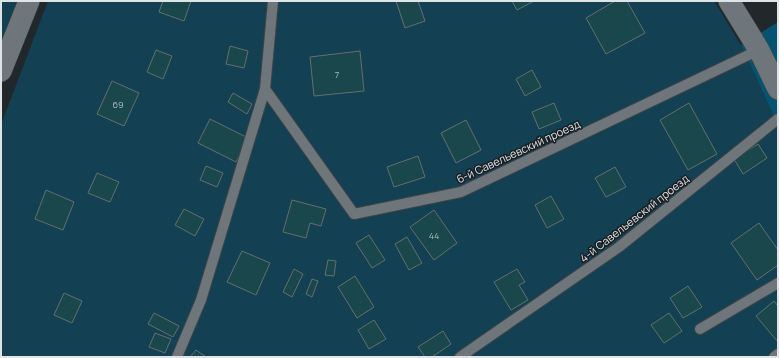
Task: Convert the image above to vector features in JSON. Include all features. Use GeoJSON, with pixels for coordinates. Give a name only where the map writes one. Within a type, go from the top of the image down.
{"type":"FeatureCollection","features":[{"type":"Feature","properties":{"kind":"street"},"geometry":{"type":"LineString","coordinates":[[1,72],[29,1]]}},
{"type":"Feature","properties":{"kind":"street"},"geometry":{"type":"LineString","coordinates":[[729,1],[759,50],[778,89]]}},
{"type":"Feature","properties":{"kind":"lane"},"geometry":{"type":"LineString","coordinates":[[177,357],[201,300],[265,89],[273,1]]}},
{"type":"Feature","properties":{"kind":"lane","name":"6-й Савельевский проезд"},"geometry":{"type":"LineString","coordinates":[[265,89],[354,214],[462,192],[759,50]]}},
{"type":"Feature","properties":{"kind":"lane","name":"4-й Савельевский проезд"},"geometry":{"type":"LineString","coordinates":[[460,357],[619,247],[778,119]]}},
{"type":"Feature","properties":{"kind":"lane"},"geometry":{"type":"LineString","coordinates":[[700,329],[778,283]]}},
{"type":"Feature","properties":{"kind":"lane"},"geometry":{"type":"LineString","coordinates":[[774,357],[778,354]]}},
{"type":"Feature","properties":{"kind":"shaded area"},"geometry":{"type":"Polygon","coordinates":[[[1,1],[31,1],[1,83],[1,1]]]}},
{"type":"Feature","properties":{"kind":"shaded area"},"geometry":{"type":"Polygon","coordinates":[[[48,1],[714,1],[741,45],[778,125],[778,357],[1,357],[1,125],[48,1]]]}},
{"type":"Feature","properties":{"kind":"shaded area"},"geometry":{"type":"Polygon","coordinates":[[[778,22],[778,125],[741,45],[778,22]]]}},
{"type":"Feature","properties":{"kind":"building"},"geometry":{"type":"Polygon","coordinates":[[[163,1],[191,1],[184,21],[159,12],[163,1]]]}},
{"type":"Feature","properties":{"kind":"building"},"geometry":{"type":"Polygon","coordinates":[[[396,1],[418,1],[425,21],[405,28],[396,1]]]}},
{"type":"Feature","properties":{"kind":"building"},"geometry":{"type":"Polygon","coordinates":[[[512,1],[534,1],[517,10],[512,1]]]}},
{"type":"Feature","properties":{"kind":"building"},"geometry":{"type":"Polygon","coordinates":[[[615,1],[627,1],[645,33],[606,54],[586,18],[615,1]]]}},
{"type":"Feature","properties":{"kind":"building"},"geometry":{"type":"Polygon","coordinates":[[[230,46],[248,51],[244,68],[226,64],[230,46]]]}},
{"type":"Feature","properties":{"kind":"building"},"geometry":{"type":"Polygon","coordinates":[[[156,50],[172,56],[163,79],[147,72],[156,50]]]}},
{"type":"Feature","properties":{"kind":"building"},"geometry":{"type":"Polygon","coordinates":[[[360,51],[364,91],[314,96],[310,57],[360,51]]]}},
{"type":"Feature","properties":{"kind":"building"},"geometry":{"type":"Polygon","coordinates":[[[532,70],[541,87],[525,96],[516,79],[532,70]]]}},
{"type":"Feature","properties":{"kind":"building"},"geometry":{"type":"Polygon","coordinates":[[[112,81],[139,93],[124,126],[97,114],[112,81]]]}},
{"type":"Feature","properties":{"kind":"building"},"geometry":{"type":"Polygon","coordinates":[[[233,93],[252,104],[247,114],[228,102],[233,93]]]}},
{"type":"Feature","properties":{"kind":"building"},"geometry":{"type":"Polygon","coordinates":[[[554,103],[561,120],[539,129],[532,112],[554,103]]]}},
{"type":"Feature","properties":{"kind":"building"},"geometry":{"type":"Polygon","coordinates":[[[689,103],[717,154],[688,170],[660,120],[689,103]]]}},
{"type":"Feature","properties":{"kind":"building"},"geometry":{"type":"Polygon","coordinates":[[[210,119],[248,138],[236,162],[198,143],[210,119]]]}},
{"type":"Feature","properties":{"kind":"building"},"geometry":{"type":"Polygon","coordinates":[[[466,120],[481,150],[456,163],[441,133],[466,120]]]}},
{"type":"Feature","properties":{"kind":"building"},"geometry":{"type":"Polygon","coordinates":[[[758,144],[767,158],[743,174],[734,159],[758,144]]]}},
{"type":"Feature","properties":{"kind":"building"},"geometry":{"type":"Polygon","coordinates":[[[418,156],[425,177],[394,187],[387,167],[418,156]]]}},
{"type":"Feature","properties":{"kind":"building"},"geometry":{"type":"Polygon","coordinates":[[[206,166],[223,173],[217,187],[200,180],[206,166]]]}},
{"type":"Feature","properties":{"kind":"building"},"geometry":{"type":"Polygon","coordinates":[[[615,167],[626,187],[606,197],[595,178],[615,167]]]}},
{"type":"Feature","properties":{"kind":"building"},"geometry":{"type":"Polygon","coordinates":[[[97,173],[119,182],[110,202],[88,193],[97,173]]]}},
{"type":"Feature","properties":{"kind":"building"},"geometry":{"type":"Polygon","coordinates":[[[46,190],[74,202],[63,230],[35,219],[46,190]]]}},
{"type":"Feature","properties":{"kind":"building"},"geometry":{"type":"Polygon","coordinates":[[[551,196],[564,219],[547,228],[535,205],[551,196]]]}},
{"type":"Feature","properties":{"kind":"building"},"geometry":{"type":"Polygon","coordinates":[[[292,200],[326,209],[321,226],[310,223],[306,238],[283,232],[292,200]]]}},
{"type":"Feature","properties":{"kind":"building"},"geometry":{"type":"Polygon","coordinates":[[[184,209],[204,219],[195,236],[175,225],[184,209]]]}},
{"type":"Feature","properties":{"kind":"building"},"geometry":{"type":"Polygon","coordinates":[[[434,210],[457,243],[434,260],[410,227],[434,210]]]}},
{"type":"Feature","properties":{"kind":"building"},"geometry":{"type":"Polygon","coordinates":[[[759,223],[778,250],[778,265],[757,280],[731,243],[759,223]]]}},
{"type":"Feature","properties":{"kind":"building"},"geometry":{"type":"Polygon","coordinates":[[[369,235],[385,260],[372,268],[356,243],[369,235]]]}},
{"type":"Feature","properties":{"kind":"building"},"geometry":{"type":"Polygon","coordinates":[[[407,237],[422,263],[409,270],[395,244],[407,237]]]}},
{"type":"Feature","properties":{"kind":"building"},"geometry":{"type":"Polygon","coordinates":[[[242,251],[270,263],[256,295],[227,282],[242,251]]]}},
{"type":"Feature","properties":{"kind":"building"},"geometry":{"type":"Polygon","coordinates":[[[328,260],[336,261],[334,276],[325,275],[328,260]]]}},
{"type":"Feature","properties":{"kind":"building"},"geometry":{"type":"Polygon","coordinates":[[[294,269],[303,274],[292,297],[283,292],[294,269]]]}},
{"type":"Feature","properties":{"kind":"building"},"geometry":{"type":"Polygon","coordinates":[[[517,269],[525,282],[519,285],[528,300],[511,310],[494,282],[517,269]]]}},
{"type":"Feature","properties":{"kind":"building"},"geometry":{"type":"Polygon","coordinates":[[[355,276],[374,307],[357,318],[338,287],[355,276]]]}},
{"type":"Feature","properties":{"kind":"building"},"geometry":{"type":"Polygon","coordinates":[[[312,279],[318,281],[312,297],[306,294],[312,279]]]}},
{"type":"Feature","properties":{"kind":"building"},"geometry":{"type":"Polygon","coordinates":[[[688,286],[702,307],[683,318],[670,298],[688,286]]]}},
{"type":"Feature","properties":{"kind":"building"},"geometry":{"type":"Polygon","coordinates":[[[64,293],[82,301],[72,323],[54,315],[64,293]]]}},
{"type":"Feature","properties":{"kind":"building"},"geometry":{"type":"Polygon","coordinates":[[[774,301],[778,306],[778,342],[756,316],[774,301]]]}},
{"type":"Feature","properties":{"kind":"building"},"geometry":{"type":"Polygon","coordinates":[[[154,313],[179,326],[173,337],[148,324],[154,313]]]}},
{"type":"Feature","properties":{"kind":"building"},"geometry":{"type":"Polygon","coordinates":[[[669,313],[682,331],[664,343],[651,325],[669,313]]]}},
{"type":"Feature","properties":{"kind":"building"},"geometry":{"type":"Polygon","coordinates":[[[374,320],[386,339],[369,349],[358,330],[374,320]]]}},
{"type":"Feature","properties":{"kind":"building"},"geometry":{"type":"Polygon","coordinates":[[[443,331],[451,344],[432,357],[425,357],[418,347],[443,331]]]}},
{"type":"Feature","properties":{"kind":"building"},"geometry":{"type":"Polygon","coordinates":[[[155,333],[171,339],[165,353],[149,347],[155,333]]]}},
{"type":"Feature","properties":{"kind":"building"},"geometry":{"type":"Polygon","coordinates":[[[196,350],[206,357],[190,357],[196,350]]]}}]}
